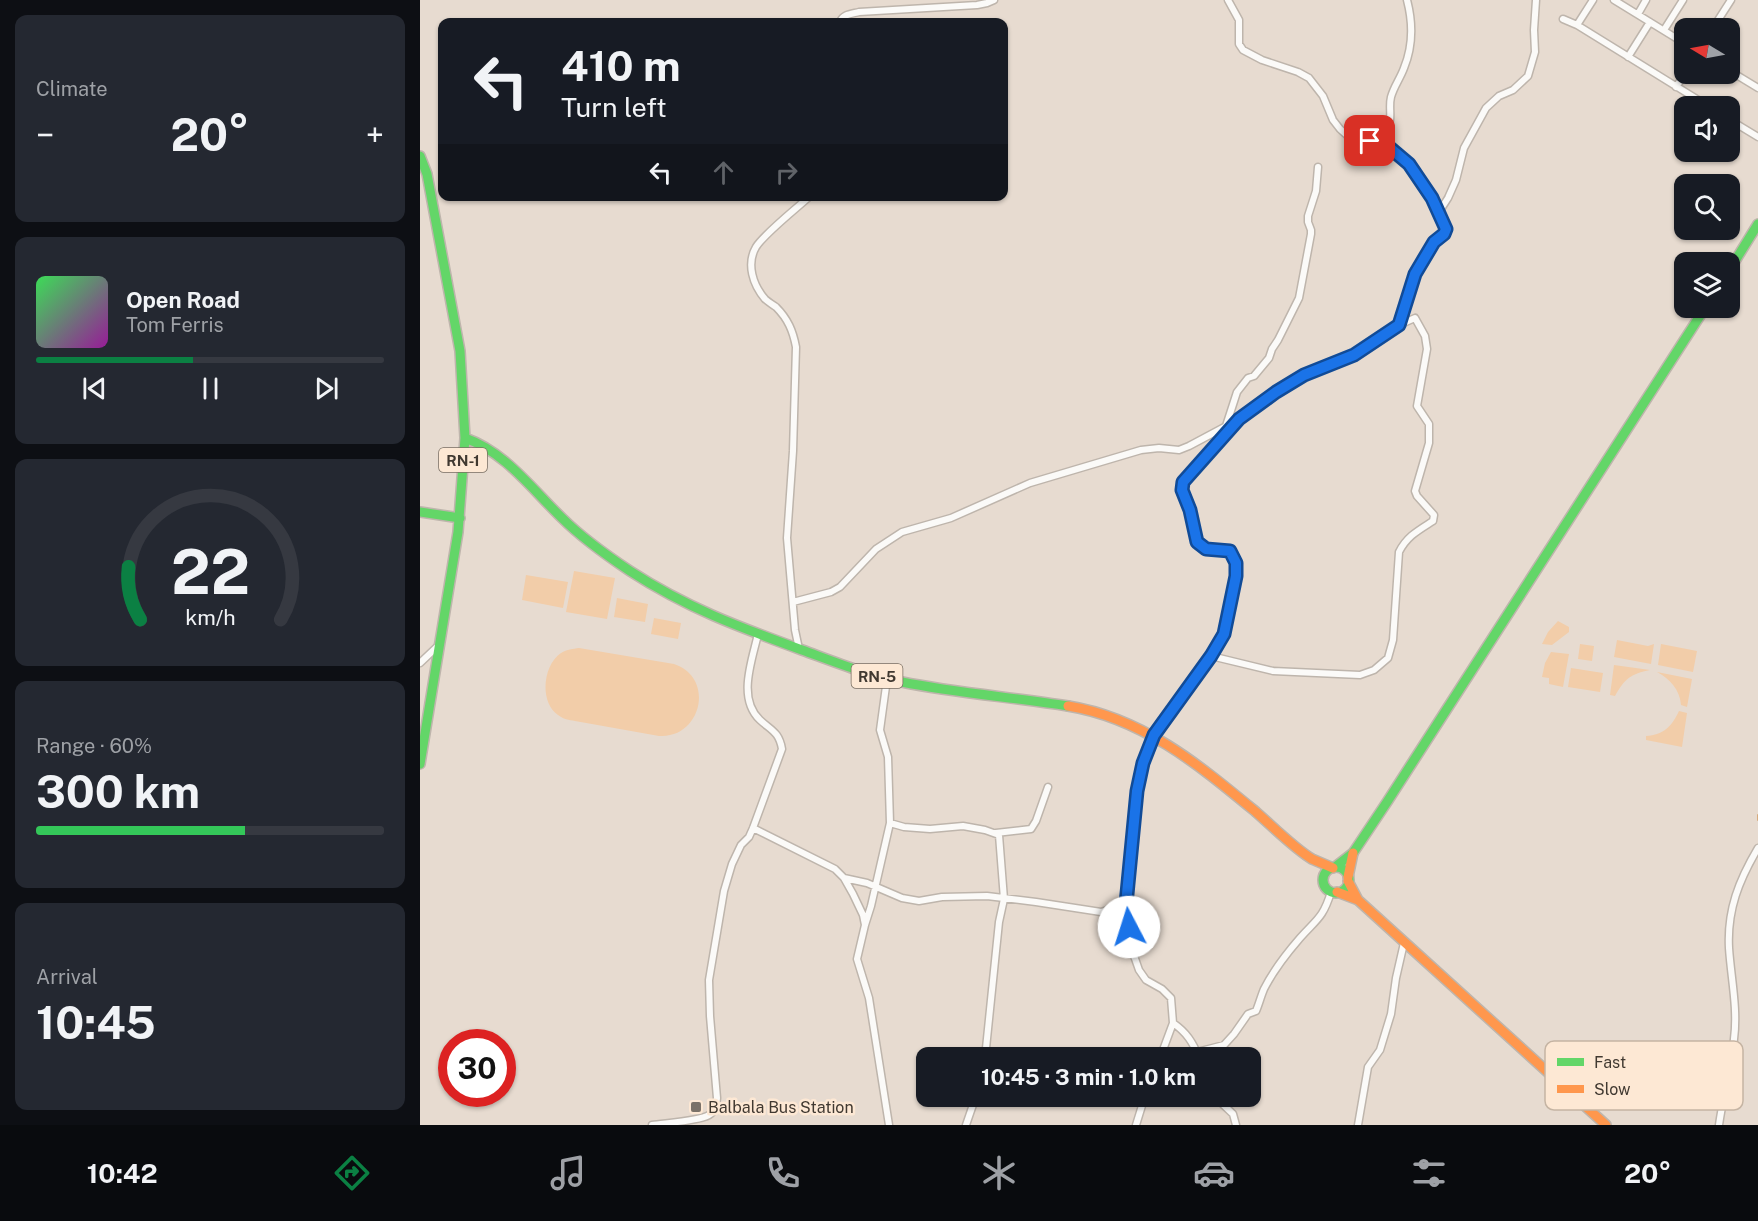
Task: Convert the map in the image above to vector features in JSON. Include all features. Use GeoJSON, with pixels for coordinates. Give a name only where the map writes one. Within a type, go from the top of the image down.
{"type":"FeatureCollection","features":[{"type":"Feature","properties":{"kind":"main road","name":"RN-1"},"geometry":{"type":"LineString","coordinates":[[420,156],[427,174],[460,351],[465,438],[460,518],[420,762]]}},
{"type":"Feature","properties":{"kind":"main road"},"geometry":{"type":"LineString","coordinates":[[1740,252],[1758,224]]}},
{"type":"Feature","properties":{"kind":"main road"},"geometry":{"type":"LineString","coordinates":[[1358,900],[1326,888],[1323,882],[1325,873],[1353,853],[1699,318]]}},
{"type":"Feature","properties":{"kind":"main road","name":"RN-5"},"geometry":{"type":"LineString","coordinates":[[465,438],[488,447],[522,478],[562,520],[616,561],[687,604],[758,634],[887,679],[1081,708],[1119,719],[1154,735],[1199,766],[1311,858],[1334,867]]}},
{"type":"Feature","properties":{"kind":"main road"},"geometry":{"type":"LineString","coordinates":[[420,512],[460,518]]}},
{"type":"Feature","properties":{"kind":"main road"},"geometry":{"type":"LineString","coordinates":[[1334,892],[1345,889],[1353,853]]}},
{"type":"Feature","properties":{"kind":"main road","name":"RN-5"},"geometry":{"type":"LineString","coordinates":[[1311,858],[1323,882]]}},
{"type":"Feature","properties":{"kind":"main road"},"geometry":{"type":"LineString","coordinates":[[1334,867],[1342,869],[1358,900],[1545,1070]]}},
{"type":"Feature","properties":{"kind":"main road"},"geometry":{"type":"LineString","coordinates":[[1589,1110],[1606,1125]]}},
{"type":"Feature","properties":{"kind":"street"},"geometry":{"type":"LineString","coordinates":[[842,18],[848,14],[859,12],[977,5],[994,0]]}},
{"type":"Feature","properties":{"kind":"street"},"geometry":{"type":"LineString","coordinates":[[1228,0],[1239,20],[1239,44],[1243,50],[1309,78],[1323,96],[1340,129],[1356,142],[1366,143],[1376,140],[1383,142],[1409,164],[1439,212],[1446,229],[1444,234],[1434,242],[1415,274],[1399,325]]}},
{"type":"Feature","properties":{"kind":"street"},"geometry":{"type":"LineString","coordinates":[[1383,142],[1390,118],[1390,100],[1396,81],[1405,66],[1412,41],[1410,9],[1407,0]]}},
{"type":"Feature","properties":{"kind":"street"},"geometry":{"type":"LineString","coordinates":[[1439,212],[1456,180],[1464,148],[1486,108],[1499,96],[1513,90],[1528,76],[1535,52],[1536,0]]}},
{"type":"Feature","properties":{"kind":"street"},"geometry":{"type":"LineString","coordinates":[[1577,25],[1593,0]]}},
{"type":"Feature","properties":{"kind":"street"},"geometry":{"type":"LineString","coordinates":[[1614,0],[1674,36]]}},
{"type":"Feature","properties":{"kind":"street"},"geometry":{"type":"LineString","coordinates":[[1638,14],[1646,0]]}},
{"type":"Feature","properties":{"kind":"street"},"geometry":{"type":"LineString","coordinates":[[1664,30],[1683,0]]}},
{"type":"Feature","properties":{"kind":"street"},"geometry":{"type":"LineString","coordinates":[[1719,18],[1731,0]]}},
{"type":"Feature","properties":{"kind":"street"},"geometry":{"type":"LineString","coordinates":[[1563,19],[1577,25],[1691,96]]}},
{"type":"Feature","properties":{"kind":"street"},"geometry":{"type":"LineString","coordinates":[[1628,57],[1650,22]]}},
{"type":"Feature","properties":{"kind":"street"},"geometry":{"type":"LineString","coordinates":[[1740,76],[1758,88]]}},
{"type":"Feature","properties":{"kind":"street"},"geometry":{"type":"LineString","coordinates":[[1740,126],[1758,137]]}},
{"type":"Feature","properties":{"kind":"street"},"geometry":{"type":"LineString","coordinates":[[1226,426],[1237,392],[1269,358],[1299,298],[1311,234],[1308,216],[1316,191],[1318,167]]}},
{"type":"Feature","properties":{"kind":"street"},"geometry":{"type":"LineString","coordinates":[[799,649],[795,630],[787,538],[793,451],[796,347],[793,332],[787,320],[766,300],[753,280],[752,259],[764,237],[804,201]]}},
{"type":"Feature","properties":{"kind":"street"},"geometry":{"type":"LineString","coordinates":[[793,602],[831,592],[840,587],[876,549],[902,532],[951,518],[1030,483],[1142,450],[1159,448],[1179,450],[1189,446],[1239,419],[1304,375],[1354,355],[1399,325],[1415,318],[1425,336],[1427,349],[1417,406],[1429,424],[1429,443],[1415,491],[1434,514],[1433,521],[1404,541],[1399,552],[1394,640],[1388,658],[1374,670],[1360,675],[1273,671],[1211,656]]}},
{"type":"Feature","properties":{"kind":"street"},"geometry":{"type":"LineString","coordinates":[[1164,1047],[1173,1023],[1171,998],[1162,989],[1146,980],[1139,970],[1132,950],[1126,904],[1137,791],[1143,763],[1154,735],[1211,656],[1224,634],[1228,620],[1236,576],[1236,563],[1230,551],[1206,549],[1197,542],[1190,510],[1182,490],[1183,482],[1239,419]]}},
{"type":"Feature","properties":{"kind":"street"},"geometry":{"type":"LineString","coordinates":[[652,1125],[699,1121],[715,1109],[717,1098],[709,980],[724,891],[732,864],[753,828],[782,749],[780,739],[754,714],[749,700],[749,672],[758,634]]}},
{"type":"Feature","properties":{"kind":"street"},"geometry":{"type":"LineString","coordinates":[[420,663],[440,644]]}},
{"type":"Feature","properties":{"kind":"street"},"geometry":{"type":"LineString","coordinates":[[887,679],[880,730],[888,756],[890,823],[857,960],[869,998],[889,1125]]}},
{"type":"Feature","properties":{"kind":"street"},"geometry":{"type":"LineString","coordinates":[[890,823],[904,827],[930,829],[963,826],[996,833],[1031,829],[1048,787]]}},
{"type":"Feature","properties":{"kind":"street"},"geometry":{"type":"LineString","coordinates":[[753,828],[827,864],[844,878],[863,915],[865,925]]}},
{"type":"Feature","properties":{"kind":"street"},"geometry":{"type":"LineString","coordinates":[[987,1047],[999,922],[1004,899],[1001,841],[996,833]]}},
{"type":"Feature","properties":{"kind":"street"},"geometry":{"type":"LineString","coordinates":[[1734,1041],[1734,991],[1729,947],[1730,922],[1735,894],[1758,848]]}},
{"type":"Feature","properties":{"kind":"street"},"geometry":{"type":"LineString","coordinates":[[844,878],[876,886],[902,898],[919,901],[942,897],[987,897],[1101,912],[1126,904]]}},
{"type":"Feature","properties":{"kind":"street"},"geometry":{"type":"LineString","coordinates":[[1219,1047],[1224,1045],[1234,1034],[1248,1014],[1256,1011],[1268,983],[1299,939],[1321,917],[1334,892]]}},
{"type":"Feature","properties":{"kind":"street"},"geometry":{"type":"LineString","coordinates":[[1358,1125],[1368,1067],[1380,1050],[1391,1014],[1404,943]]}},
{"type":"Feature","properties":{"kind":"street"},"geometry":{"type":"LineString","coordinates":[[1173,1023],[1183,1030],[1194,1047]]}},
{"type":"Feature","properties":{"kind":"street"},"geometry":{"type":"LineString","coordinates":[[966,1125],[972,1107]]}},
{"type":"Feature","properties":{"kind":"street"},"geometry":{"type":"LineString","coordinates":[[1136,1125],[1142,1107]]}},
{"type":"Feature","properties":{"kind":"street"},"geometry":{"type":"LineString","coordinates":[[1226,1107],[1233,1113],[1236,1125]]}},
{"type":"Feature","properties":{"kind":"street"},"geometry":{"type":"LineString","coordinates":[[1719,1125],[1722,1110]]}},
{"type":"Feature","properties":{"kind":"shaded area"},"geometry":{"type":"Polygon","coordinates":[[[574,571],[615,578],[607,619],[566,612],[574,571]]]}},
{"type":"Feature","properties":{"kind":"shaded area"},"geometry":{"type":"Polygon","coordinates":[[[526,575],[568,582],[563,608],[522,600],[526,575]]]}},
{"type":"Feature","properties":{"kind":"shaded area"},"geometry":{"type":"Polygon","coordinates":[[[617,598],[648,604],[645,622],[614,617],[617,598]]]}},
{"type":"Feature","properties":{"kind":"shaded area"},"geometry":{"type":"Polygon","coordinates":[[[654,618],[681,623],[678,639],[651,634],[654,618]]]}},
{"type":"Feature","properties":{"kind":"shaded area"},"geometry":{"type":"Polygon","coordinates":[[[1558,621],[1569,627],[1569,632],[1552,645],[1542,644],[1548,632],[1558,621]]]}},
{"type":"Feature","properties":{"kind":"shaded area"},"geometry":{"type":"Polygon","coordinates":[[[1617,640],[1648,646],[1654,644],[1651,664],[1614,657],[1617,640]]]}},
{"type":"Feature","properties":{"kind":"shaded area"},"geometry":{"type":"Polygon","coordinates":[[[1580,644],[1594,646],[1592,661],[1578,659],[1580,644]]]}},
{"type":"Feature","properties":{"kind":"shaded area"},"geometry":{"type":"Polygon","coordinates":[[[1661,644],[1697,651],[1693,672],[1658,665],[1661,644]]]}},
{"type":"Feature","properties":{"kind":"shaded area"},"geometry":{"type":"Polygon","coordinates":[[[579,648],[674,664],[687,671],[695,682],[699,694],[698,706],[693,718],[685,728],[673,734],[659,736],[560,716],[548,702],[547,674],[550,666],[561,653],[579,648]]]}},
{"type":"Feature","properties":{"kind":"shaded area"},"geometry":{"type":"Polygon","coordinates":[[[1551,652],[1569,654],[1563,687],[1549,684],[1549,678],[1542,677],[1545,663],[1551,652]]]}},
{"type":"Feature","properties":{"kind":"shaded area"},"geometry":{"type":"Polygon","coordinates":[[[1614,665],[1650,670],[1629,678],[1615,696],[1610,695],[1614,665]]]}},
{"type":"Feature","properties":{"kind":"shaded area"},"geometry":{"type":"Polygon","coordinates":[[[1571,668],[1603,673],[1600,692],[1568,687],[1571,668]]]}},
{"type":"Feature","properties":{"kind":"shaded area"},"geometry":{"type":"Polygon","coordinates":[[[1657,672],[1692,679],[1687,707],[1681,705],[1679,694],[1674,686],[1657,672]]]}},
{"type":"Feature","properties":{"kind":"shaded area"},"geometry":{"type":"Polygon","coordinates":[[[1679,711],[1687,713],[1682,747],[1646,740],[1646,736],[1658,734],[1667,729],[1679,711]]]}},
{"type":"Feature","properties":{"kind":"waterway"},"geometry":{"type":"LineString","coordinates":[[1758,815],[1758,820]]}},
{"type":"Feature","properties":{"kind":"traffic: fast"},"geometry":{"type":"LineString","coordinates":[[420,156],[427,174],[460,351],[465,438],[458,532],[420,764]]}},
{"type":"Feature","properties":{"kind":"traffic: fast"},"geometry":{"type":"LineString","coordinates":[[1740,253],[1758,224]]}},
{"type":"Feature","properties":{"kind":"traffic: fast"},"geometry":{"type":"LineString","coordinates":[[1335,867],[1353,853],[1387,802],[1699,318]]}},
{"type":"Feature","properties":{"kind":"traffic: fast"},"geometry":{"type":"LineString","coordinates":[[465,438],[493,452],[570,525],[603,552],[651,584],[714,616],[839,664],[889,679],[922,686],[1068,706]]}},
{"type":"Feature","properties":{"kind":"traffic: fast"},"geometry":{"type":"LineString","coordinates":[[420,512],[460,518]]}},
{"type":"Feature","properties":{"kind":"traffic: fast"},"geometry":{"type":"LineString","coordinates":[[1336,867],[1345,871],[1349,880],[1345,889],[1336,893],[1327,889],[1323,880],[1327,871],[1336,867]]}},
{"type":"Feature","properties":{"kind":"traffic: slow"},"geometry":{"type":"LineString","coordinates":[[1068,706],[1121,721],[1169,746],[1213,777],[1305,855],[1333,868]]}},
{"type":"Feature","properties":{"kind":"traffic: slow"},"geometry":{"type":"LineString","coordinates":[[1348,877],[1353,853]]}},
{"type":"Feature","properties":{"kind":"traffic: slow"},"geometry":{"type":"LineString","coordinates":[[1348,881],[1358,900],[1545,1070]]}},
{"type":"Feature","properties":{"kind":"traffic: slow"},"geometry":{"type":"LineString","coordinates":[[1337,892],[1358,900]]}},
{"type":"Feature","properties":{"kind":"traffic: slow"},"geometry":{"type":"LineString","coordinates":[[1589,1110],[1606,1125]]}},
{"type":"Feature","properties":{"kind":"place","name":"Balbala Bus Station"},"geometry":{"type":"Point","coordinates":[696,1107]}},
{"type":"Feature","properties":{"kind":"route"},"geometry":{"type":"LineString","coordinates":[[1129,927],[1126,904],[1137,791],[1143,763],[1154,735],[1211,656],[1224,634],[1236,576],[1236,563],[1230,551],[1206,549],[1197,542],[1190,510],[1182,490],[1183,482],[1239,419],[1276,392],[1304,375],[1354,355],[1399,325],[1415,274],[1427,252],[1446,229],[1445,222],[1432,198],[1409,164],[1383,142],[1370,141]]}}]}
